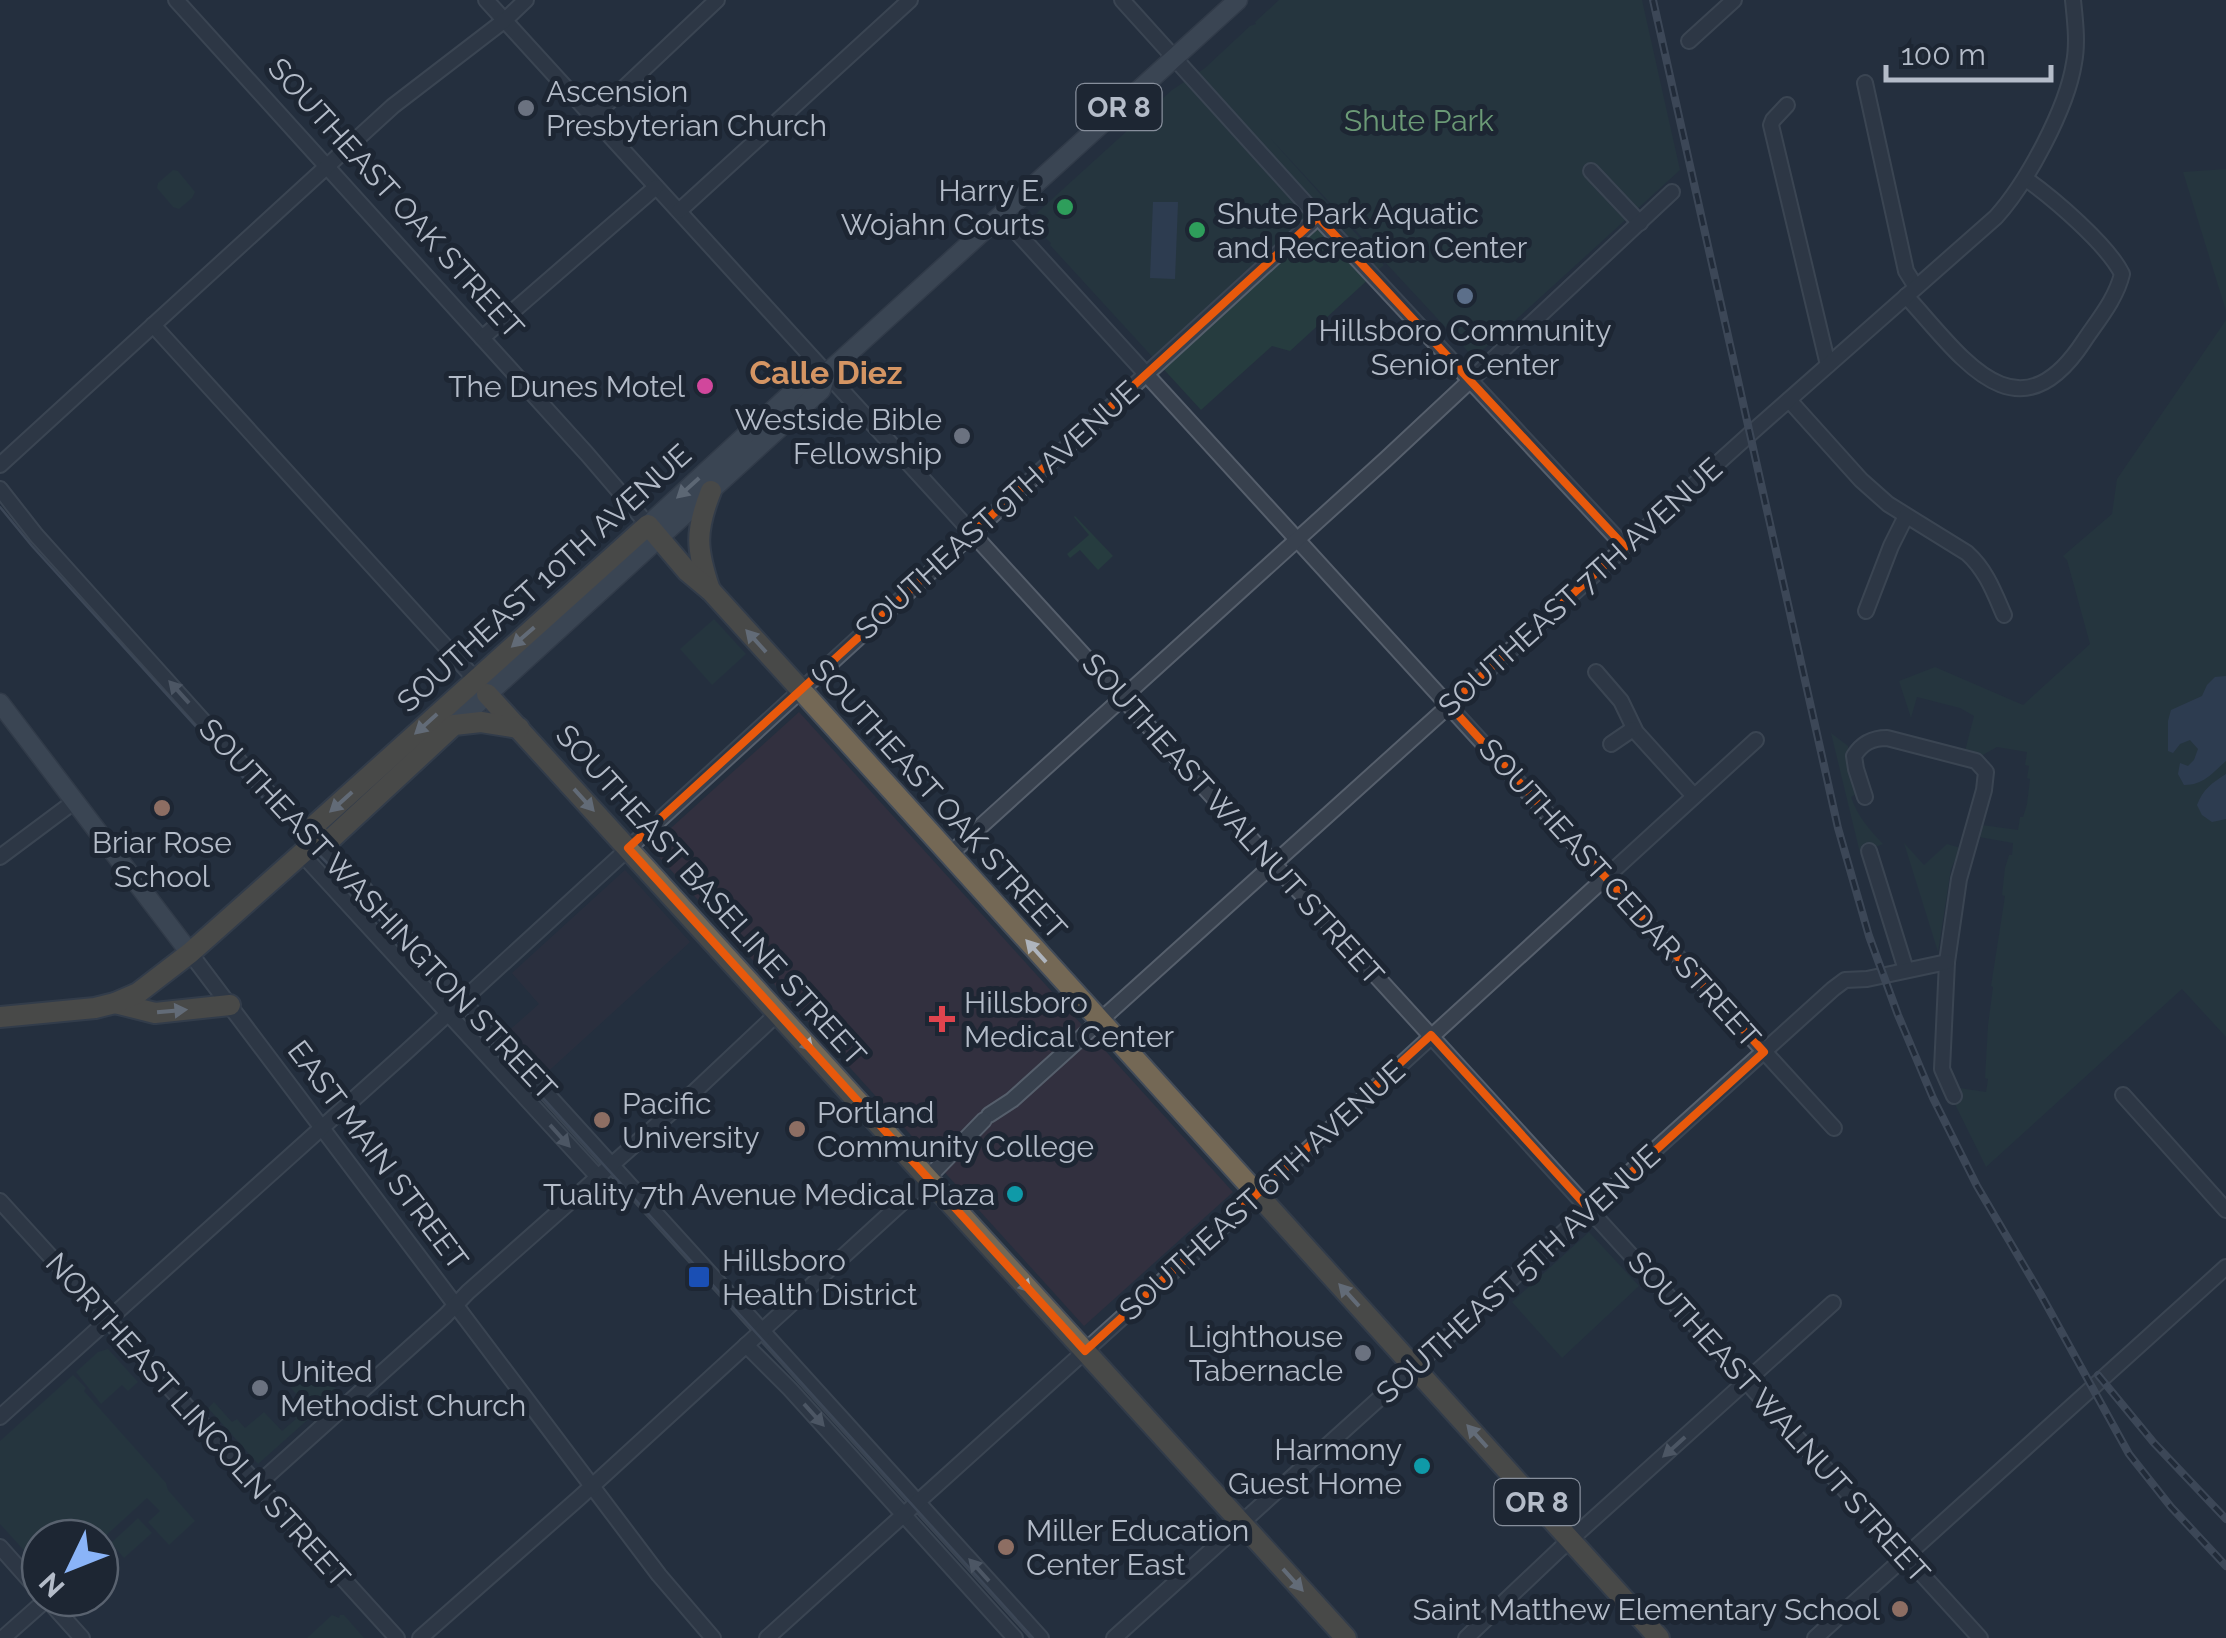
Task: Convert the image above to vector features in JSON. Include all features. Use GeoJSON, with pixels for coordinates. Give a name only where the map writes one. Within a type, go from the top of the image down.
{"type":"FeatureCollection","features":[{"type":"Feature","properties":{"kind":"highway","name":"OR 8"},"geometry":{"type":"LineString","coordinates":[[711,592],[699,557],[698,534],[700,516],[712,491]]}},
{"type":"Feature","properties":{"kind":"highway","name":"SOUTHEAST 10TH AVENUE"},"geometry":{"type":"LineString","coordinates":[[310,847],[316,824],[481,686],[653,532]]}},
{"type":"Feature","properties":{"kind":"highway","name":"SOUTHEAST OAK STREET"},"geometry":{"type":"LineString","coordinates":[[653,532],[1659,1638]]}},
{"type":"Feature","properties":{"kind":"highway","name":"SOUTHEAST BASELINE STREET"},"geometry":{"type":"LineString","coordinates":[[481,686],[1346,1638]]}},
{"type":"Feature","properties":{"kind":"highway"},"geometry":{"type":"LineString","coordinates":[[454,726],[482,722],[518,728]]}},
{"type":"Feature","properties":{"kind":"highway","name":"SOUTHEAST 10TH AVENUE"},"geometry":{"type":"LineString","coordinates":[[116,1003],[150,986],[310,847],[331,839],[454,726]]}},
{"type":"Feature","properties":{"kind":"highway"},"geometry":{"type":"LineString","coordinates":[[0,1017],[79,1011],[116,1003],[155,1013],[230,1005]]}},
{"type":"Feature","properties":{"kind":"main road","name":"SOUTHEAST 10TH AVENUE"},"geometry":{"type":"LineString","coordinates":[[653,532],[712,491],[821,390],[827,373],[1238,0]]}},
{"type":"Feature","properties":{"kind":"main road","name":"SOUTHEAST 10TH AVENUE"},"geometry":{"type":"LineString","coordinates":[[653,532],[810,376],[827,373]]}},
{"type":"Feature","properties":{"kind":"main road","name":"SOUTHEAST 10TH AVENUE"},"geometry":{"type":"LineString","coordinates":[[454,726],[481,686]]}},
{"type":"Feature","properties":{"kind":"main road","name":"EAST MAIN STREET"},"geometry":{"type":"LineString","coordinates":[[0,703],[190,953]]}},
{"type":"Feature","properties":{"kind":"street","name":"SOUTHEAST OAK STREET"},"geometry":{"type":"LineString","coordinates":[[176,0],[619,489],[653,532]]}},
{"type":"Feature","properties":{"kind":"street","name":"SOUTHEAST WALNUT STREET"},"geometry":{"type":"LineString","coordinates":[[486,0],[1980,1638]]}},
{"type":"Feature","properties":{"kind":"street"},"geometry":{"type":"LineString","coordinates":[[0,465],[414,89],[526,0]]}},
{"type":"Feature","properties":{"kind":"street"},"geometry":{"type":"LineString","coordinates":[[592,117],[718,0]]}},
{"type":"Feature","properties":{"kind":"street"},"geometry":{"type":"LineString","coordinates":[[679,212],[910,0]]}},
{"type":"Feature","properties":{"kind":"street"},"geometry":{"type":"LineString","coordinates":[[1122,0],[1626,547]]}},
{"type":"Feature","properties":{"kind":"street"},"geometry":{"type":"LineString","coordinates":[[1689,41],[1734,0]]}},
{"type":"Feature","properties":{"kind":"street","name":"SOUTHEAST 7TH AVENUE"},"geometry":{"type":"LineString","coordinates":[[420,1638],[763,1330],[927,1178],[986,1117],[1012,1100],[1996,216],[2026,179],[2059,111],[2076,46],[2073,0]]}},
{"type":"Feature","properties":{"kind":"street"},"geometry":{"type":"LineString","coordinates":[[1865,83],[1911,292],[1973,370],[1990,382],[2012,388],[2025,388],[2062,371],[2118,289],[2122,274],[2094,239],[2026,179]]}},
{"type":"Feature","properties":{"kind":"street"},"geometry":{"type":"LineString","coordinates":[[1787,105],[1772,125],[1828,365]]}},
{"type":"Feature","properties":{"kind":"street"},"geometry":{"type":"LineString","coordinates":[[1592,171],[1640,223]]}},
{"type":"Feature","properties":{"kind":"street"},"geometry":{"type":"LineString","coordinates":[[482,338],[656,187]]}},
{"type":"Feature","properties":{"kind":"street"},"geometry":{"type":"LineString","coordinates":[[948,856],[1672,192]]}},
{"type":"Feature","properties":{"kind":"street","name":"SOUTHEAST CEDAR STREET"},"geometry":{"type":"LineString","coordinates":[[1001,215],[1834,1128]]}},
{"type":"Feature","properties":{"kind":"street","name":"SOUTHEAST 9TH AVENUE"},"geometry":{"type":"LineString","coordinates":[[0,1417],[1318,217]]}},
{"type":"Feature","properties":{"kind":"street","name":"SOUTHEAST BASELINE STREET"},"geometry":{"type":"LineString","coordinates":[[153,325],[481,686]]}},
{"type":"Feature","properties":{"kind":"street"},"geometry":{"type":"LineString","coordinates":[[1789,400],[1861,480],[1888,504],[1966,552],[1985,572],[2004,615]]}},
{"type":"Feature","properties":{"kind":"street","name":"SOUTHEAST WASHINGTON STREET"},"geometry":{"type":"LineString","coordinates":[[0,489],[46,546],[259,783],[448,1012],[598,1177]]}},
{"type":"Feature","properties":{"kind":"street"},"geometry":{"type":"LineString","coordinates":[[1866,611],[1906,516]]}},
{"type":"Feature","properties":{"kind":"street"},"geometry":{"type":"LineString","coordinates":[[1596,672],[1618,696],[1633,729],[1694,796]]}},
{"type":"Feature","properties":{"kind":"street"},"geometry":{"type":"LineString","coordinates":[[1611,744],[1633,729]]}},
{"type":"Feature","properties":{"kind":"street"},"geometry":{"type":"LineString","coordinates":[[1865,797],[1854,756],[1876,738],[1976,761],[1986,772],[1960,879],[1946,962],[1942,1069],[1954,1096]]}},
{"type":"Feature","properties":{"kind":"street","name":"SOUTHEAST 6TH AVENUE"},"geometry":{"type":"LineString","coordinates":[[766,1638],[1258,1196],[1756,740]]}},
{"type":"Feature","properties":{"kind":"street"},"geometry":{"type":"LineString","coordinates":[[0,856],[75,801]]}},
{"type":"Feature","properties":{"kind":"street","name":"SOUTHEAST WASHINGTON STREET"},"geometry":{"type":"LineString","coordinates":[[310,847],[362,886],[1041,1638]]}},
{"type":"Feature","properties":{"kind":"street"},"geometry":{"type":"LineString","coordinates":[[1868,851],[1906,970]]}},
{"type":"Feature","properties":{"kind":"street","name":"EAST MAIN STREET"},"geometry":{"type":"LineString","coordinates":[[190,953],[659,1575],[713,1638]]}},
{"type":"Feature","properties":{"kind":"street","name":"SOUTHEAST 5TH AVENUE"},"geometry":{"type":"LineString","coordinates":[[1114,1638],[1846,980],[1946,962]]}},
{"type":"Feature","properties":{"kind":"street"},"geometry":{"type":"LineString","coordinates":[[257,1485],[778,1013]]}},
{"type":"Feature","properties":{"kind":"street"},"geometry":{"type":"LineString","coordinates":[[2123,1095],[2226,1210]]}},
{"type":"Feature","properties":{"kind":"street","name":"NORTHEAST LINCOLN STREET"},"geometry":{"type":"LineString","coordinates":[[0,1202],[396,1638]]}},
{"type":"Feature","properties":{"kind":"street"},"geometry":{"type":"LineString","coordinates":[[1816,1638],[2226,1267]]}},
{"type":"Feature","properties":{"kind":"street"},"geometry":{"type":"LineString","coordinates":[[1466,1638],[1832,1304]]}},
{"type":"Feature","properties":{"kind":"street"},"geometry":{"type":"LineString","coordinates":[[746,1345],[1015,1638]]}},
{"type":"Feature","properties":{"kind":"street"},"geometry":{"type":"LineString","coordinates":[[0,1547],[20,1570]]}},
{"type":"Feature","properties":{"kind":"street"},"geometry":{"type":"LineString","coordinates":[[3,1638],[25,1618]]}},
{"type":"Feature","properties":{"kind":"street"},"geometry":{"type":"LineString","coordinates":[[64,1618],[82,1638]]}},
{"type":"Feature","properties":{"kind":"highlighted area"},"geometry":{"type":"Polygon","coordinates":[[[1318,217],[1625,547],[1449,705],[1764,1052],[1590,1210],[1431,1035],[1085,1351],[628,848],[1318,217]]]}},
{"type":"Feature","properties":{"kind":"shaded area","name":"Hillsboro Medical Center"},"geometry":{"type":"Polygon","coordinates":[[[799,712],[1233,1192],[1084,1326],[650,847],[799,712]]]}},
{"type":"Feature","properties":{"kind":"shaded area"},"geometry":{"type":"Polygon","coordinates":[[[625,870],[690,942],[542,1077],[504,1035],[539,1004],[512,973],[625,870]]]}},
{"type":"Feature","properties":{"kind":"green space","name":"Shute Park"},"geometry":{"type":"Polygon","coordinates":[[[1279,0],[1642,0],[1680,170],[1474,358],[1270,138],[1384,265],[1290,351],[1272,346],[1201,410],[1051,243],[1041,233],[1033,233],[1029,224],[1172,90],[1205,68],[1279,0]]]}},
{"type":"Feature","properties":{"kind":"green space"},"geometry":{"type":"Polygon","coordinates":[[[2226,169],[2226,311],[2183,172],[2226,169]]]}},
{"type":"Feature","properties":{"kind":"green space"},"geometry":{"type":"Polygon","coordinates":[[[173,170],[195,192],[179,209],[157,188],[173,170]]]}},
{"type":"Feature","properties":{"kind":"green space"},"geometry":{"type":"Polygon","coordinates":[[[2226,320],[2226,1037],[2182,989],[1986,1167],[1946,1086],[1986,1092],[1991,986],[2005,896],[2005,868],[2013,843],[1979,837],[1982,825],[2018,830],[2030,779],[2029,766],[2025,765],[2027,752],[1997,747],[1981,756],[1965,751],[1974,716],[1960,708],[1917,697],[1911,718],[1899,681],[1935,667],[2023,705],[2090,644],[2063,556],[2112,514],[2117,479],[2226,320]]]}},
{"type":"Feature","properties":{"kind":"green space"},"geometry":{"type":"Polygon","coordinates":[[[1075,516],[1113,556],[1098,570],[1080,550],[1070,558],[1067,554],[1089,535],[1075,516]]]}},
{"type":"Feature","properties":{"kind":"green space"},"geometry":{"type":"Polygon","coordinates":[[[714,619],[746,654],[712,685],[680,649],[714,619]]]}},
{"type":"Feature","properties":{"kind":"green space"},"geometry":{"type":"Polygon","coordinates":[[[1831,733],[1848,746],[1858,793],[1851,797],[1883,844],[1860,853],[1831,733]]]}},
{"type":"Feature","properties":{"kind":"green space"},"geometry":{"type":"Polygon","coordinates":[[[1904,843],[1924,865],[1947,844],[1961,848],[1951,869],[1938,952],[1904,843]]]}},
{"type":"Feature","properties":{"kind":"green space"},"geometry":{"type":"Polygon","coordinates":[[[1589,1232],[1639,1286],[1562,1358],[1512,1302],[1589,1232]]]}},
{"type":"Feature","properties":{"kind":"green space"},"geometry":{"type":"Polygon","coordinates":[[[108,1349],[138,1382],[128,1391],[122,1385],[101,1404],[76,1372],[98,1352],[108,1349]]]}},
{"type":"Feature","properties":{"kind":"green space"},"geometry":{"type":"Polygon","coordinates":[[[315,1365],[338,1391],[314,1414],[290,1387],[315,1365]]]}},
{"type":"Feature","properties":{"kind":"green space"},"geometry":{"type":"Polygon","coordinates":[[[73,1375],[195,1521],[169,1545],[148,1522],[160,1511],[147,1498],[120,1523],[120,1518],[20,1518],[20,1546],[0,1524],[0,1441],[73,1375]]]}},
{"type":"Feature","properties":{"kind":"green space"},"geometry":{"type":"Polygon","coordinates":[[[214,1402],[232,1422],[237,1419],[245,1428],[264,1412],[282,1431],[304,1405],[313,1415],[258,1464],[208,1408],[214,1402]]]}},
{"type":"Feature","properties":{"kind":"green space"},"geometry":{"type":"Polygon","coordinates":[[[138,1518],[152,1533],[124,1558],[120,1553],[120,1535],[138,1518]]]}},
{"type":"Feature","properties":{"kind":"green space"},"geometry":{"type":"Polygon","coordinates":[[[332,1615],[344,1615],[364,1638],[307,1638],[332,1615]]]}},
{"type":"Feature","properties":{"kind":"water"},"geometry":{"type":"Polygon","coordinates":[[[1153,202],[1178,202],[1175,279],[1150,278],[1153,202]]]}},
{"type":"Feature","properties":{"kind":"water"},"geometry":{"type":"Polygon","coordinates":[[[2226,676],[2226,761],[2202,781],[2184,785],[2178,774],[2180,763],[2188,766],[2198,749],[2190,740],[2173,753],[2168,751],[2171,710],[2202,696],[2215,677],[2226,676]]]}},
{"type":"Feature","properties":{"kind":"water"},"geometry":{"type":"Polygon","coordinates":[[[2226,774],[2226,819],[2212,822],[2197,805],[2208,787],[2226,774]]]}},
{"type":"Feature","properties":{"kind":"tram line"},"geometry":{"type":"LineString","coordinates":[[0,507],[228,762],[368,905],[1033,1638]]}},
{"type":"Feature","properties":{"kind":"railway"},"geometry":{"type":"LineString","coordinates":[[1653,0],[1838,828],[1869,936],[1933,1098],[1977,1186],[2129,1454],[2226,1566]]}},
{"type":"Feature","properties":{"kind":"railway"},"geometry":{"type":"LineString","coordinates":[[2098,1375],[2154,1443],[2226,1519]]}},
{"type":"Feature","properties":{"kind":"place","name":"Ascension Presbyterian Church"},"geometry":{"type":"Point","coordinates":[526,108]}},
{"type":"Feature","properties":{"kind":"place","name":"Harry E. Wojahn Courts"},"geometry":{"type":"Point","coordinates":[1065,207]}},
{"type":"Feature","properties":{"kind":"place","name":"Shute Park Aquatic and Recreation Center"},"geometry":{"type":"Point","coordinates":[1197,230]}},
{"type":"Feature","properties":{"kind":"place","name":"Hillsboro Community Senior Center"},"geometry":{"type":"Point","coordinates":[1465,296]}},
{"type":"Feature","properties":{"kind":"place","name":"The Dunes Motel"},"geometry":{"type":"Point","coordinates":[705,386]}},
{"type":"Feature","properties":{"kind":"place","name":"Westside Bible Fellowship"},"geometry":{"type":"Point","coordinates":[962,436]}},
{"type":"Feature","properties":{"kind":"place","name":"Briar Rose School"},"geometry":{"type":"Point","coordinates":[162,808]}},
{"type":"Feature","properties":{"kind":"place","name":"Hillsboro Medical Center"},"geometry":{"type":"Point","coordinates":[942,1019]}},
{"type":"Feature","properties":{"kind":"place","name":"Pacific University"},"geometry":{"type":"Point","coordinates":[602,1120]}},
{"type":"Feature","properties":{"kind":"place","name":"Portland Community College"},"geometry":{"type":"Point","coordinates":[797,1129]}},
{"type":"Feature","properties":{"kind":"place","name":"Tuality 7th Avenue Medical Plaza"},"geometry":{"type":"Point","coordinates":[1015,1194]}},
{"type":"Feature","properties":{"kind":"place","name":"Hillsboro Health District"},"geometry":{"type":"Point","coordinates":[699,1277]}},
{"type":"Feature","properties":{"kind":"place","name":"Lighthouse Tabernacle"},"geometry":{"type":"Point","coordinates":[1363,1353]}},
{"type":"Feature","properties":{"kind":"place","name":"United Methodist Church"},"geometry":{"type":"Point","coordinates":[260,1388]}},
{"type":"Feature","properties":{"kind":"place","name":"Harmony Guest Home"},"geometry":{"type":"Point","coordinates":[1422,1466]}},
{"type":"Feature","properties":{"kind":"place","name":"Miller Education Center East"},"geometry":{"type":"Point","coordinates":[1006,1547]}},
{"type":"Feature","properties":{"kind":"place","name":"Saint Matthew Elementary School"},"geometry":{"type":"Point","coordinates":[1900,1609]}},
{"type":"Feature","properties":{"kind":"district","name":"Calle Diez"},"geometry":{"type":"Point","coordinates":[826,372]}}]}
